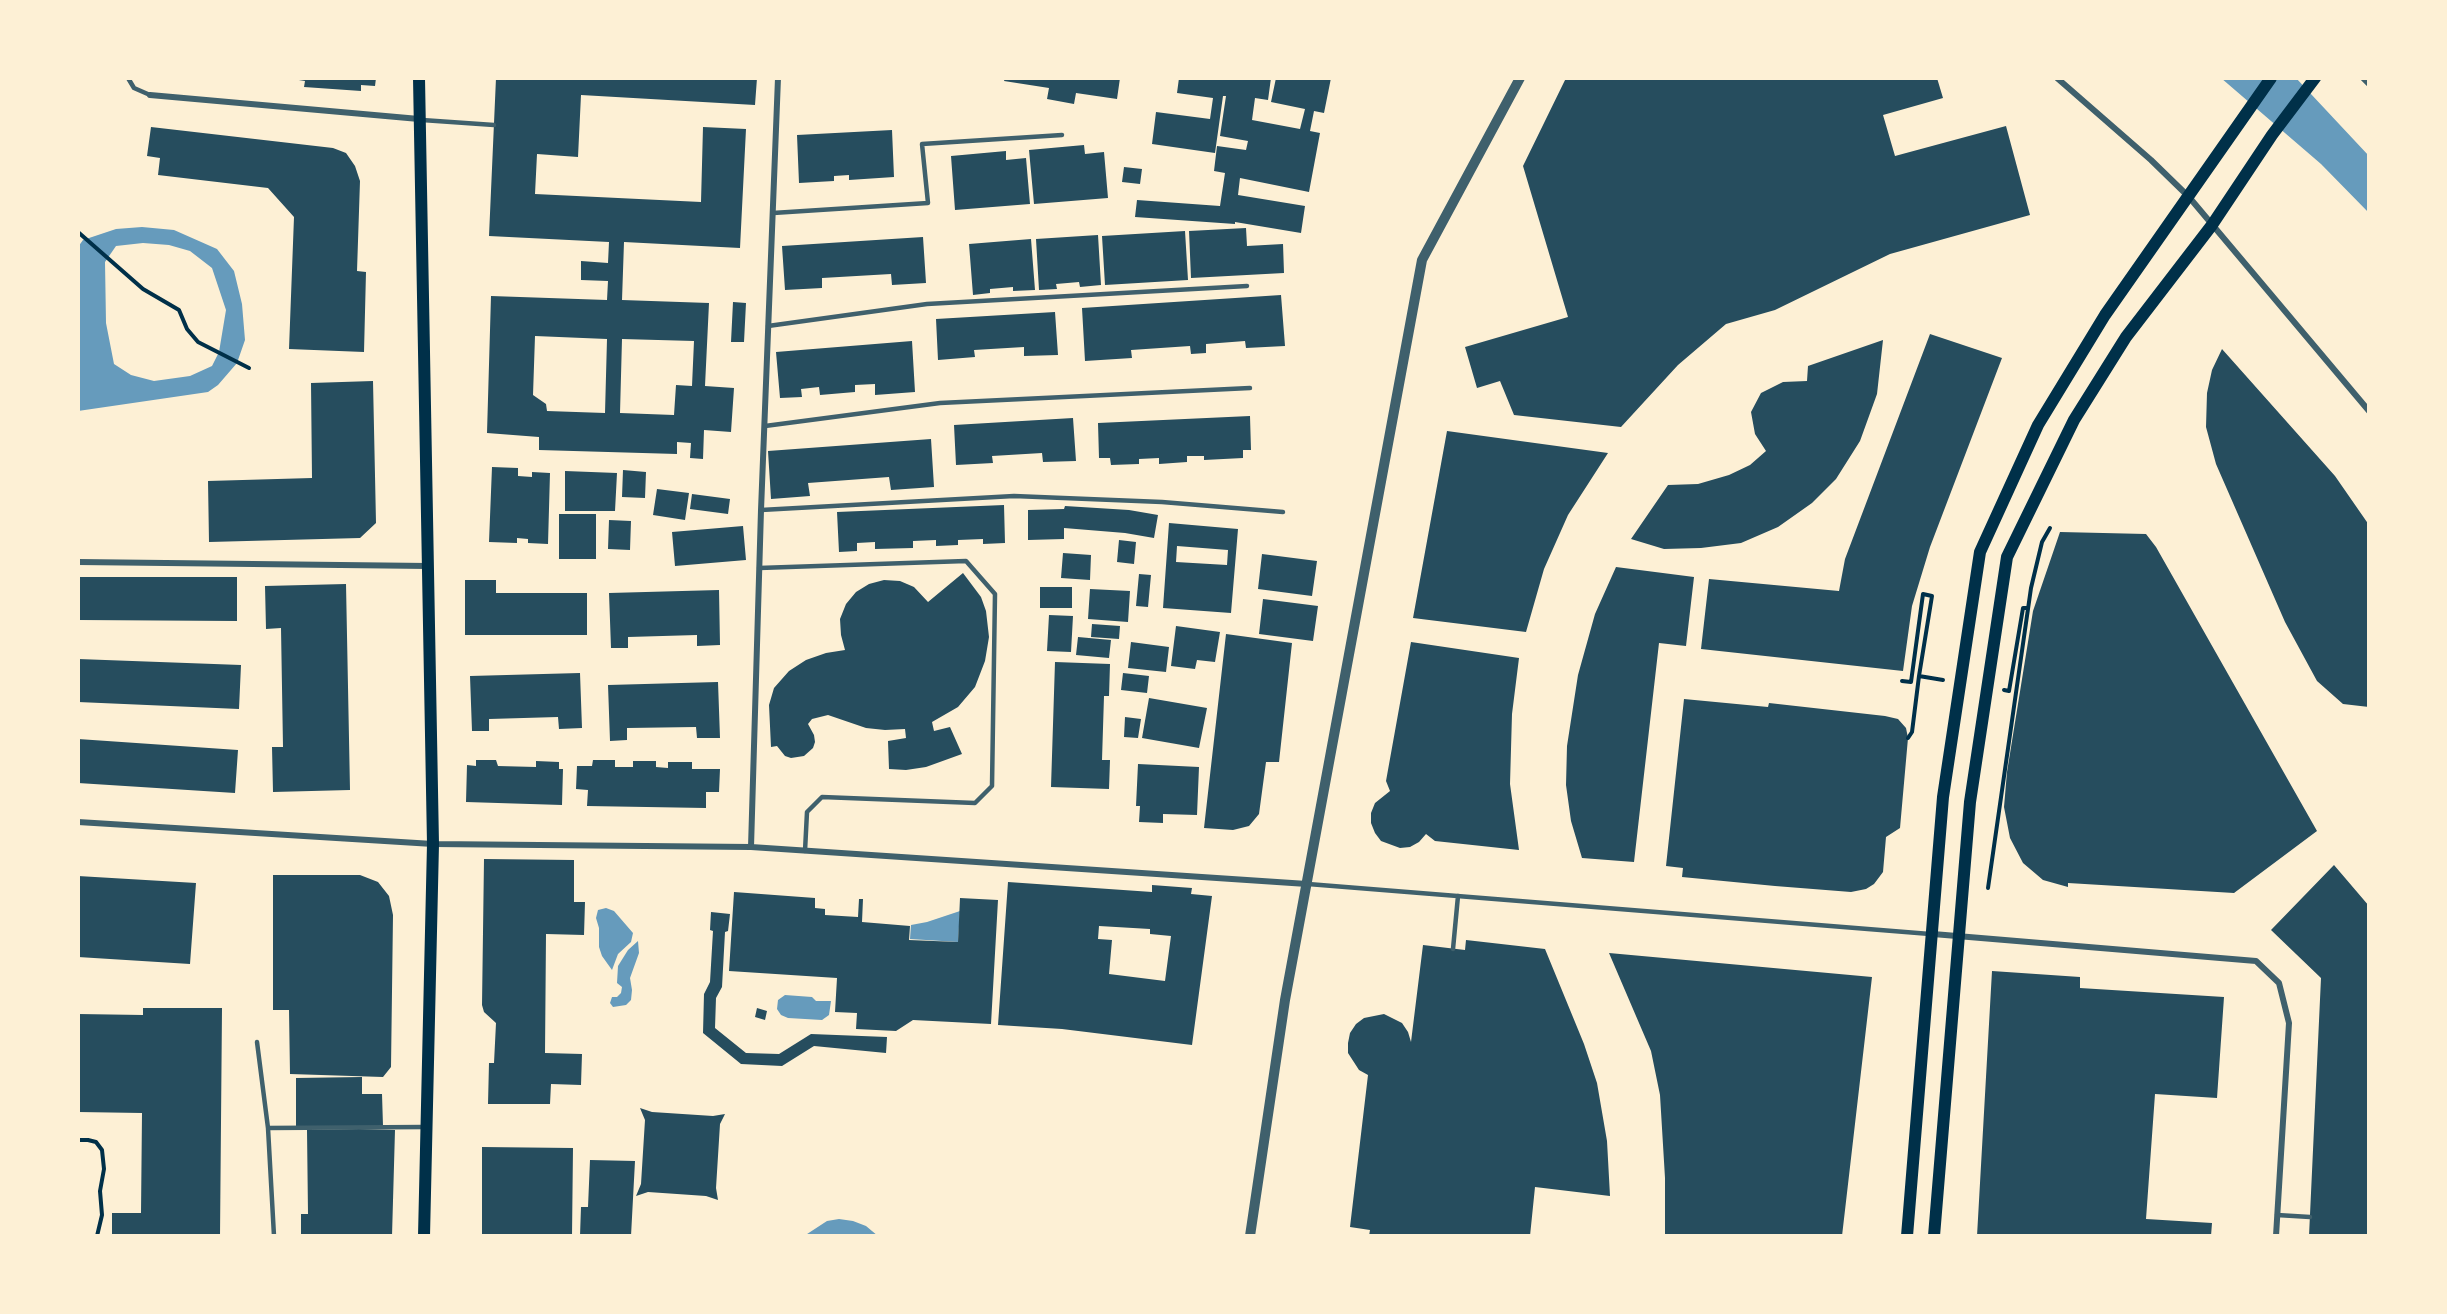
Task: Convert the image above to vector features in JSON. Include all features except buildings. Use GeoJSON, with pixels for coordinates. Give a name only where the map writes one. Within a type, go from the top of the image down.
{"type":"FeatureCollection","features":[{"type":"Feature","properties":{"kind":"main road"},"geometry":{"type":"LineString","coordinates":[[419,78],[434,844],[424,1236]]}},
{"type":"Feature","properties":{"kind":"main road"},"geometry":{"type":"LineString","coordinates":[[1907,1236],[1943,797],[1980,552],[2038,425],[2105,315],[2271,78]]}},
{"type":"Feature","properties":{"kind":"main road"},"geometry":{"type":"LineString","coordinates":[[1934,1236],[1970,802],[2007,557],[2074,420],[2126,337],[2212,225],[2272,135],[2315,78]]}},
{"type":"Feature","properties":{"kind":"street"},"geometry":{"type":"LineString","coordinates":[[751,847],[761,510],[778,78]]}},
{"type":"Feature","properties":{"kind":"street"},"geometry":{"type":"LineString","coordinates":[[1250,1236],[1285,1000],[1422,260],[1520,78]]}},
{"type":"Feature","properties":{"kind":"street"},"geometry":{"type":"LineString","coordinates":[[2057,78],[2151,160],[2189,197],[2369,411]]}},
{"type":"Feature","properties":{"kind":"street"},"geometry":{"type":"LineString","coordinates":[[2363,78],[2369,84]]}},
{"type":"Feature","properties":{"kind":"street"},"geometry":{"type":"LineString","coordinates":[[150,95],[419,119]]}},
{"type":"Feature","properties":{"kind":"street"},"geometry":{"type":"LineString","coordinates":[[78,561],[428,566]]}},
{"type":"Feature","properties":{"kind":"street"},"geometry":{"type":"LineString","coordinates":[[78,822],[434,844],[751,847],[1307,884]]}},
{"type":"Feature","properties":{"kind":"street"},"geometry":{"type":"LineString","coordinates":[[1933,934],[2256,960],[2279,983],[2289,1023],[2276,1236]]}},
{"type":"Feature","properties":{"kind":"lane"},"geometry":{"type":"LineString","coordinates":[[128,78],[134,88],[150,95]]}},
{"type":"Feature","properties":{"kind":"lane"},"geometry":{"type":"LineString","coordinates":[[419,119],[494,125]]}},
{"type":"Feature","properties":{"kind":"lane"},"geometry":{"type":"LineString","coordinates":[[773,213],[928,203],[922,144],[1062,135]]}},
{"type":"Feature","properties":{"kind":"lane"},"geometry":{"type":"LineString","coordinates":[[768,326],[927,304],[1247,286]]}},
{"type":"Feature","properties":{"kind":"lane"},"geometry":{"type":"LineString","coordinates":[[765,426],[940,403],[1250,388]]}},
{"type":"Feature","properties":{"kind":"lane"},"geometry":{"type":"LineString","coordinates":[[761,510],[1014,496],[1162,502],[1283,512]]}},
{"type":"Feature","properties":{"kind":"lane"},"geometry":{"type":"LineString","coordinates":[[759,568],[966,561],[994,594],[993,786],[975,803],[822,797],[807,812],[805,851]]}},
{"type":"Feature","properties":{"kind":"lane"},"geometry":{"type":"LineString","coordinates":[[1307,884],[1933,934]]}},
{"type":"Feature","properties":{"kind":"lane"},"geometry":{"type":"LineString","coordinates":[[1453,949],[1458,896]]}},
{"type":"Feature","properties":{"kind":"lane"},"geometry":{"type":"LineString","coordinates":[[258,1042],[268,1128],[274,1236]]}},
{"type":"Feature","properties":{"kind":"lane"},"geometry":{"type":"LineString","coordinates":[[268,1128],[427,1127]]}},
{"type":"Feature","properties":{"kind":"lane"},"geometry":{"type":"LineString","coordinates":[[2277,1215],[2310,1217]]}},
{"type":"Feature","properties":{"kind":"path"},"geometry":{"type":"LineString","coordinates":[[78,232],[143,289],[178,310],[187,329],[198,342],[249,368]]}},
{"type":"Feature","properties":{"kind":"path"},"geometry":{"type":"LineString","coordinates":[[1988,888],[2028,608],[2042,542],[2050,528]]}},
{"type":"Feature","properties":{"kind":"path"},"geometry":{"type":"LineString","coordinates":[[1902,681],[1911,682],[1923,594],[1932,596],[1930,609]]}},
{"type":"Feature","properties":{"kind":"path"},"geometry":{"type":"LineString","coordinates":[[2020,618],[2023,608],[2028,608]]}},
{"type":"Feature","properties":{"kind":"path"},"geometry":{"type":"LineString","coordinates":[[1908,738],[1912,732],[1919,676]]}},
{"type":"Feature","properties":{"kind":"path"},"geometry":{"type":"LineString","coordinates":[[78,1140],[96,1142],[102,1150],[104,1169],[100,1191],[102,1215],[97,1236]]}},
{"type":"Feature","properties":{"kind":"water"},"geometry":{"type":"Polygon","coordinates":[[[2221,78],[2296,78],[2369,156],[2369,213],[2321,164],[2221,78]]]}},
{"type":"Feature","properties":{"kind":"water"},"geometry":{"type":"Polygon","coordinates":[[[142,227],[174,230],[217,249],[234,271],[242,304],[245,340],[237,363],[218,385],[208,392],[78,411],[78,247],[83,240],[116,229],[142,227]],[[143,243],[116,246],[105,262],[106,323],[114,364],[131,375],[154,381],[190,376],[212,366],[219,352],[226,310],[212,268],[190,251],[169,245],[143,243]]]}},
{"type":"Feature","properties":{"kind":"water"},"geometry":{"type":"Polygon","coordinates":[[[606,908],[614,911],[633,933],[631,942],[618,954],[612,970],[602,956],[599,947],[599,928],[596,918],[598,910],[606,908]]]}},
{"type":"Feature","properties":{"kind":"water"},"geometry":{"type":"Polygon","coordinates":[[[960,911],[958,942],[910,939],[911,925],[960,911]]]}},
{"type":"Feature","properties":{"kind":"water"},"geometry":{"type":"Polygon","coordinates":[[[638,941],[639,953],[630,978],[631,1000],[626,1005],[613,1007],[610,1003],[612,997],[617,997],[621,993],[622,987],[617,983],[618,966],[628,950],[638,941]]]}},
{"type":"Feature","properties":{"kind":"water"},"geometry":{"type":"Polygon","coordinates":[[[785,995],[812,997],[816,1001],[831,1001],[829,1015],[822,1020],[788,1018],[781,1015],[777,1009],[778,1000],[785,995]]]}},
{"type":"Feature","properties":{"kind":"water"},"geometry":{"type":"Polygon","coordinates":[[[839,1219],[866,1226],[878,1236],[804,1236],[827,1221],[839,1219]]]}}]}
